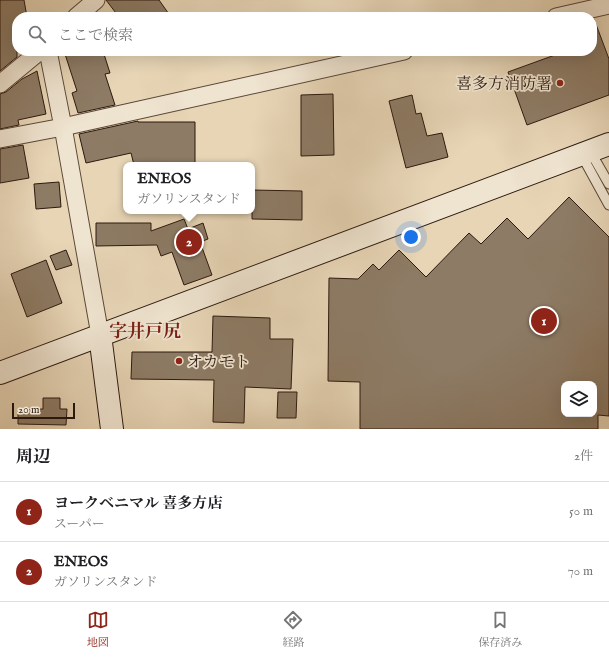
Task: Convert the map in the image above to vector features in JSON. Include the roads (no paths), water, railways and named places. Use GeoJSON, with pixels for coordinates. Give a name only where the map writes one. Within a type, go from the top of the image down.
{"type":"FeatureCollection","features":[{"type":"Feature","properties":{"kind":"street"},"geometry":{"type":"LineString","coordinates":[[82,12],[96,0]]}},
{"type":"Feature","properties":{"kind":"street"},"geometry":{"type":"LineString","coordinates":[[578,12],[609,5]]}},
{"type":"Feature","properties":{"kind":"street"},"geometry":{"type":"LineString","coordinates":[[0,84],[34,56]]}},
{"type":"Feature","properties":{"kind":"street"},"geometry":{"type":"LineString","coordinates":[[49,56],[100,335],[112,429]]}},
{"type":"Feature","properties":{"kind":"street"},"geometry":{"type":"LineString","coordinates":[[0,139],[63,127],[382,56]]}},
{"type":"Feature","properties":{"kind":"street"},"geometry":{"type":"LineString","coordinates":[[0,373],[593,150]]}},
{"type":"Feature","properties":{"kind":"lane"},"geometry":{"type":"LineString","coordinates":[[593,150],[609,184]]}},
{"type":"Feature","properties":{"kind":"lane"},"geometry":{"type":"LineString","coordinates":[[593,150],[609,205]]}},
{"type":"Feature","properties":{"kind":"place","name":"喜多方消防署"},"geometry":{"type":"Point","coordinates":[560,83]}},
{"type":"Feature","properties":{"kind":"place","name":"ENEOS"},"geometry":{"type":"Point","coordinates":[189,242]}},
{"type":"Feature","properties":{"kind":"place","name":"ヨークベニマル 喜多方店"},"geometry":{"type":"Point","coordinates":[544,321]}},
{"type":"Feature","properties":{"kind":"place","name":"オカモト"},"geometry":{"type":"Point","coordinates":[179,361]}},
{"type":"Feature","properties":{"kind":"district","name":"字井戸尻"},"geometry":{"type":"Point","coordinates":[145,331]}}]}
